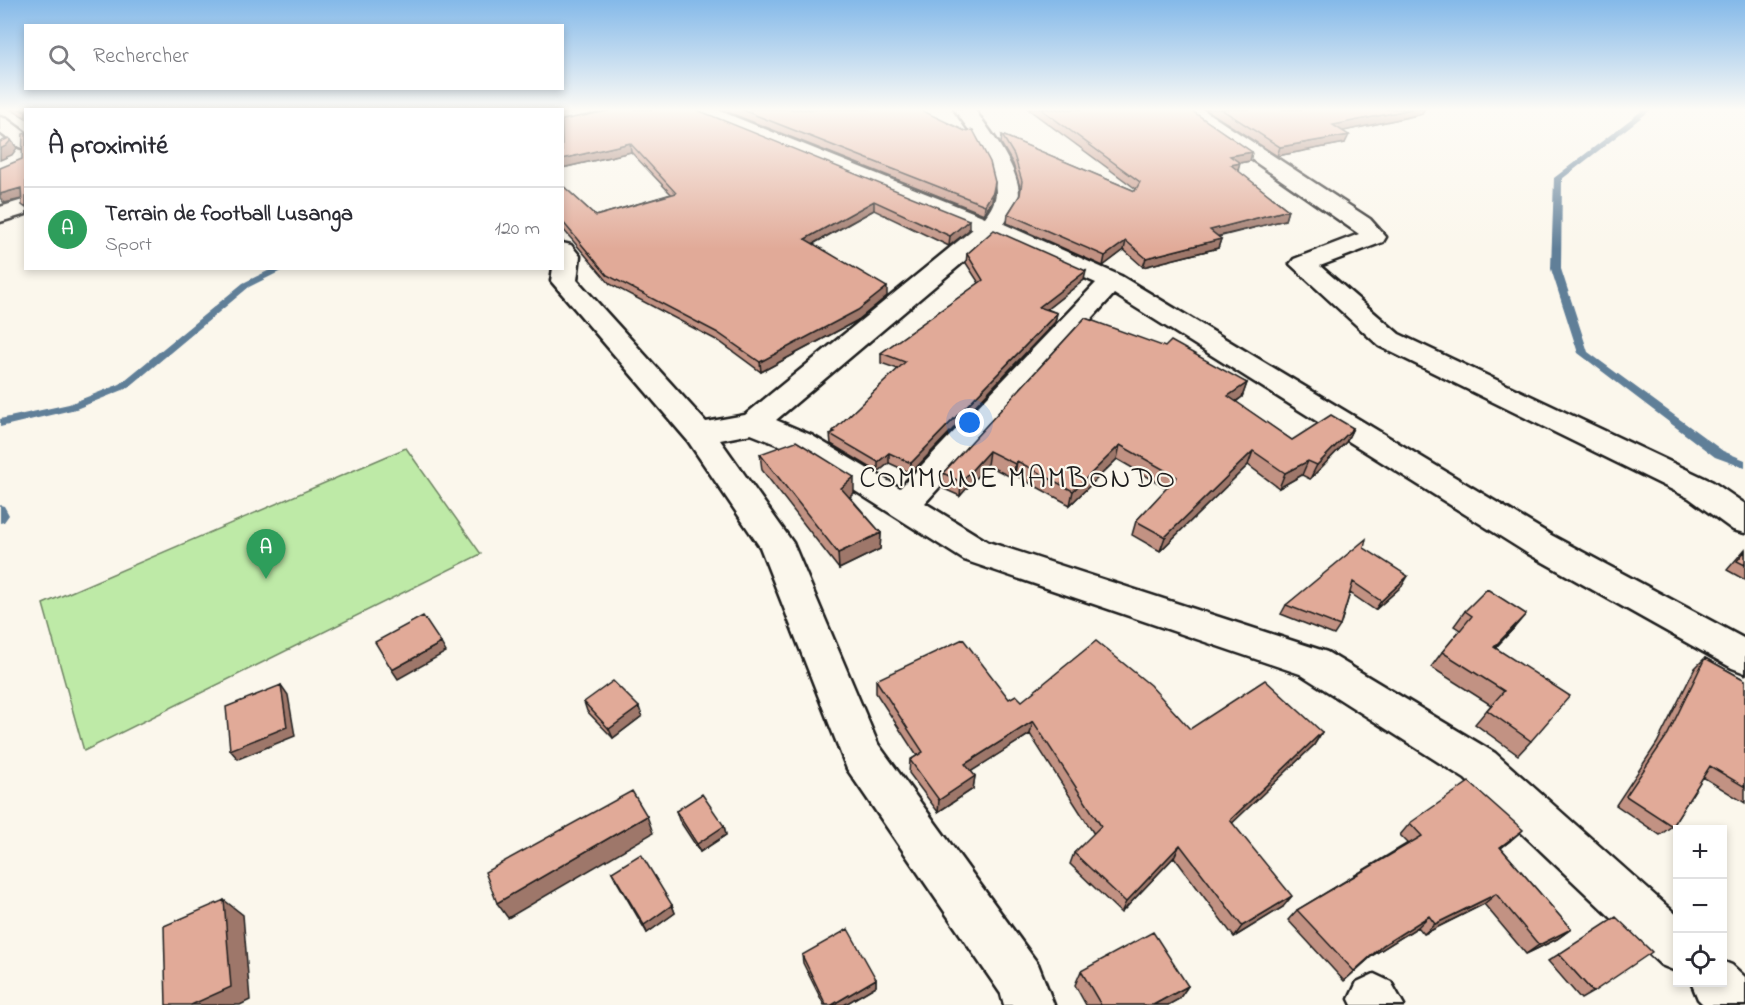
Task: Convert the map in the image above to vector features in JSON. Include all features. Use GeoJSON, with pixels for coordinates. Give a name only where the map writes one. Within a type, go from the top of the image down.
{"type":"FeatureCollection","features":[{"type":"Feature","properties":{"kind":"street"},"geometry":{"type":"LineString","coordinates":[[815,156],[990,227],[1112,281],[1539,544],[1745,657]]}},
{"type":"Feature","properties":{"kind":"street"},"geometry":{"type":"LineString","coordinates":[[699,434],[754,423],[990,227],[1008,199],[1008,186],[994,156]]}},
{"type":"Feature","properties":{"kind":"street"},"geometry":{"type":"LineString","coordinates":[[1260,156],[1362,224],[1374,237],[1303,264],[1389,340],[1701,490],[1745,521]]}},
{"type":"Feature","properties":{"kind":"street"},"geometry":{"type":"LineString","coordinates":[[0,215],[24,207]]}},
{"type":"Feature","properties":{"kind":"street"},"geometry":{"type":"LineString","coordinates":[[564,252],[568,256],[564,281],[699,434],[776,543],[862,756],[1021,981],[1029,1005]]}},
{"type":"Feature","properties":{"kind":"street"},"geometry":{"type":"LineString","coordinates":[[903,506],[1112,281]]}},
{"type":"Feature","properties":{"kind":"street"},"geometry":{"type":"LineString","coordinates":[[754,423],[800,442],[976,551],[1313,663],[1480,766],[1673,944]]}},
{"type":"Feature","properties":{"kind":"street"},"geometry":{"type":"LineString","coordinates":[[1719,987],[1739,1005]]}},
{"type":"Feature","properties":{"kind":"green space"},"geometry":{"type":"Polygon","coordinates":[[[406,448],[481,554],[84,751],[43,604],[406,448]]]}},
{"type":"Feature","properties":{"kind":"building"},"geometry":{"type":"Polygon","coordinates":[[[24,156],[24,206],[21,188],[0,194],[0,168],[22,159],[24,156]]]}},
{"type":"Feature","properties":{"kind":"building"},"geometry":{"type":"Polygon","coordinates":[[[642,156],[811,156],[969,220],[950,236],[874,201],[805,239],[887,287],[858,310],[760,362],[718,333],[607,275],[564,223],[564,187],[596,216],[676,193],[642,156]]]}},
{"type":"Feature","properties":{"kind":"building"},"geometry":{"type":"Polygon","coordinates":[[[860,156],[987,156],[995,182],[993,192],[985,205],[860,156]]]}},
{"type":"Feature","properties":{"kind":"building"},"geometry":{"type":"Polygon","coordinates":[[[1014,156],[1052,156],[1135,191],[1140,182],[1105,156],[1231,156],[1240,163],[1231,165],[1288,210],[1210,230],[1221,239],[1146,258],[1126,241],[1105,256],[1008,214],[1020,195],[1022,181],[1014,156]]]}},
{"type":"Feature","properties":{"kind":"building"},"geometry":{"type":"Polygon","coordinates":[[[994,230],[1086,271],[1039,307],[1057,313],[911,463],[889,453],[878,462],[830,434],[835,432],[833,431],[905,362],[881,353],[983,280],[967,254],[994,230]]]}},
{"type":"Feature","properties":{"kind":"building"},"geometry":{"type":"Polygon","coordinates":[[[1085,318],[1165,347],[1171,341],[1247,383],[1228,396],[1292,440],[1331,415],[1353,428],[1317,465],[1308,461],[1285,473],[1253,451],[1165,537],[1136,521],[1177,477],[1120,445],[1073,491],[1017,461],[1015,464],[989,451],[961,482],[943,473],[1085,318]]]}},
{"type":"Feature","properties":{"kind":"building"},"geometry":{"type":"Polygon","coordinates":[[[796,441],[854,477],[841,488],[881,533],[838,553],[760,454],[796,441]]]}},
{"type":"Feature","properties":{"kind":"building"},"geometry":{"type":"Polygon","coordinates":[[[1366,539],[1364,548],[1408,576],[1381,601],[1353,582],[1340,626],[1286,605],[1366,539]]]}},
{"type":"Feature","properties":{"kind":"building"},"geometry":{"type":"Polygon","coordinates":[[[1745,551],[1745,565],[1737,561],[1745,551]]]}},
{"type":"Feature","properties":{"kind":"building"},"geometry":{"type":"Polygon","coordinates":[[[1487,589],[1526,614],[1494,647],[1570,696],[1531,741],[1487,710],[1504,691],[1442,652],[1472,616],[1465,611],[1487,589]]]}},
{"type":"Feature","properties":{"kind":"building"},"geometry":{"type":"Polygon","coordinates":[[[423,616],[441,643],[392,670],[375,642],[423,616]]]}},
{"type":"Feature","properties":{"kind":"building"},"geometry":{"type":"Polygon","coordinates":[[[963,639],[1009,699],[1016,695],[1022,701],[1096,641],[1150,685],[1190,729],[1265,680],[1322,732],[1230,820],[1292,896],[1242,926],[1180,845],[1126,902],[1074,853],[1101,826],[1033,721],[965,764],[975,776],[939,800],[910,760],[923,752],[876,680],[963,639]]]}},
{"type":"Feature","properties":{"kind":"building"},"geometry":{"type":"Polygon","coordinates":[[[1705,658],[1745,680],[1745,787],[1710,766],[1672,826],[1626,796],[1668,734],[1705,658]]]}},
{"type":"Feature","properties":{"kind":"building"},"geometry":{"type":"Polygon","coordinates":[[[613,681],[639,707],[609,729],[584,702],[613,681]]]}},
{"type":"Feature","properties":{"kind":"building"},"geometry":{"type":"Polygon","coordinates":[[[281,685],[287,727],[230,750],[226,707],[281,685]]]}},
{"type":"Feature","properties":{"kind":"building"},"geometry":{"type":"Polygon","coordinates":[[[1469,782],[1523,830],[1500,847],[1571,929],[1539,945],[1496,894],[1435,924],[1429,916],[1383,945],[1354,971],[1297,910],[1422,836],[1410,823],[1469,782]]]}},
{"type":"Feature","properties":{"kind":"building"},"geometry":{"type":"Polygon","coordinates":[[[632,791],[647,816],[497,903],[485,872],[632,791]]]}},
{"type":"Feature","properties":{"kind":"building"},"geometry":{"type":"Polygon","coordinates":[[[702,794],[724,826],[697,844],[676,811],[702,794]]]}},
{"type":"Feature","properties":{"kind":"building"},"geometry":{"type":"Polygon","coordinates":[[[641,854],[672,905],[644,925],[612,872],[641,854]]]}},
{"type":"Feature","properties":{"kind":"building"},"geometry":{"type":"Polygon","coordinates":[[[224,900],[231,987],[191,1005],[166,1005],[164,926],[224,900]]]}},
{"type":"Feature","properties":{"kind":"building"},"geometry":{"type":"Polygon","coordinates":[[[1616,917],[1652,952],[1593,992],[1559,954],[1616,917]]]}},
{"type":"Feature","properties":{"kind":"building"},"geometry":{"type":"Polygon","coordinates":[[[848,929],[876,979],[832,1005],[826,1005],[802,955],[848,929]]]}},
{"type":"Feature","properties":{"kind":"building"},"geometry":{"type":"Polygon","coordinates":[[[1153,932],[1188,986],[1153,1005],[1101,1005],[1081,971],[1153,932]]]}},
{"type":"Feature","properties":{"kind":"waterway"},"geometry":{"type":"LineString","coordinates":[[1587,156],[1558,178],[1556,269],[1583,353],[1719,454],[1745,464]]}},
{"type":"Feature","properties":{"kind":"waterway"},"geometry":{"type":"LineString","coordinates":[[0,423],[72,407],[124,386],[246,285],[279,270]]}},
{"type":"Feature","properties":{"kind":"waterway"},"geometry":{"type":"LineString","coordinates":[[0,509],[3,515],[0,519]]}},
{"type":"Feature","properties":{"kind":"place","name":"Terrain de football Lusanga"},"geometry":{"type":"Point","coordinates":[266,579]}},
{"type":"Feature","properties":{"kind":"district","name":"COMMUNE MAMBONDO"},"geometry":{"type":"Point","coordinates":[1018,477]}}]}
